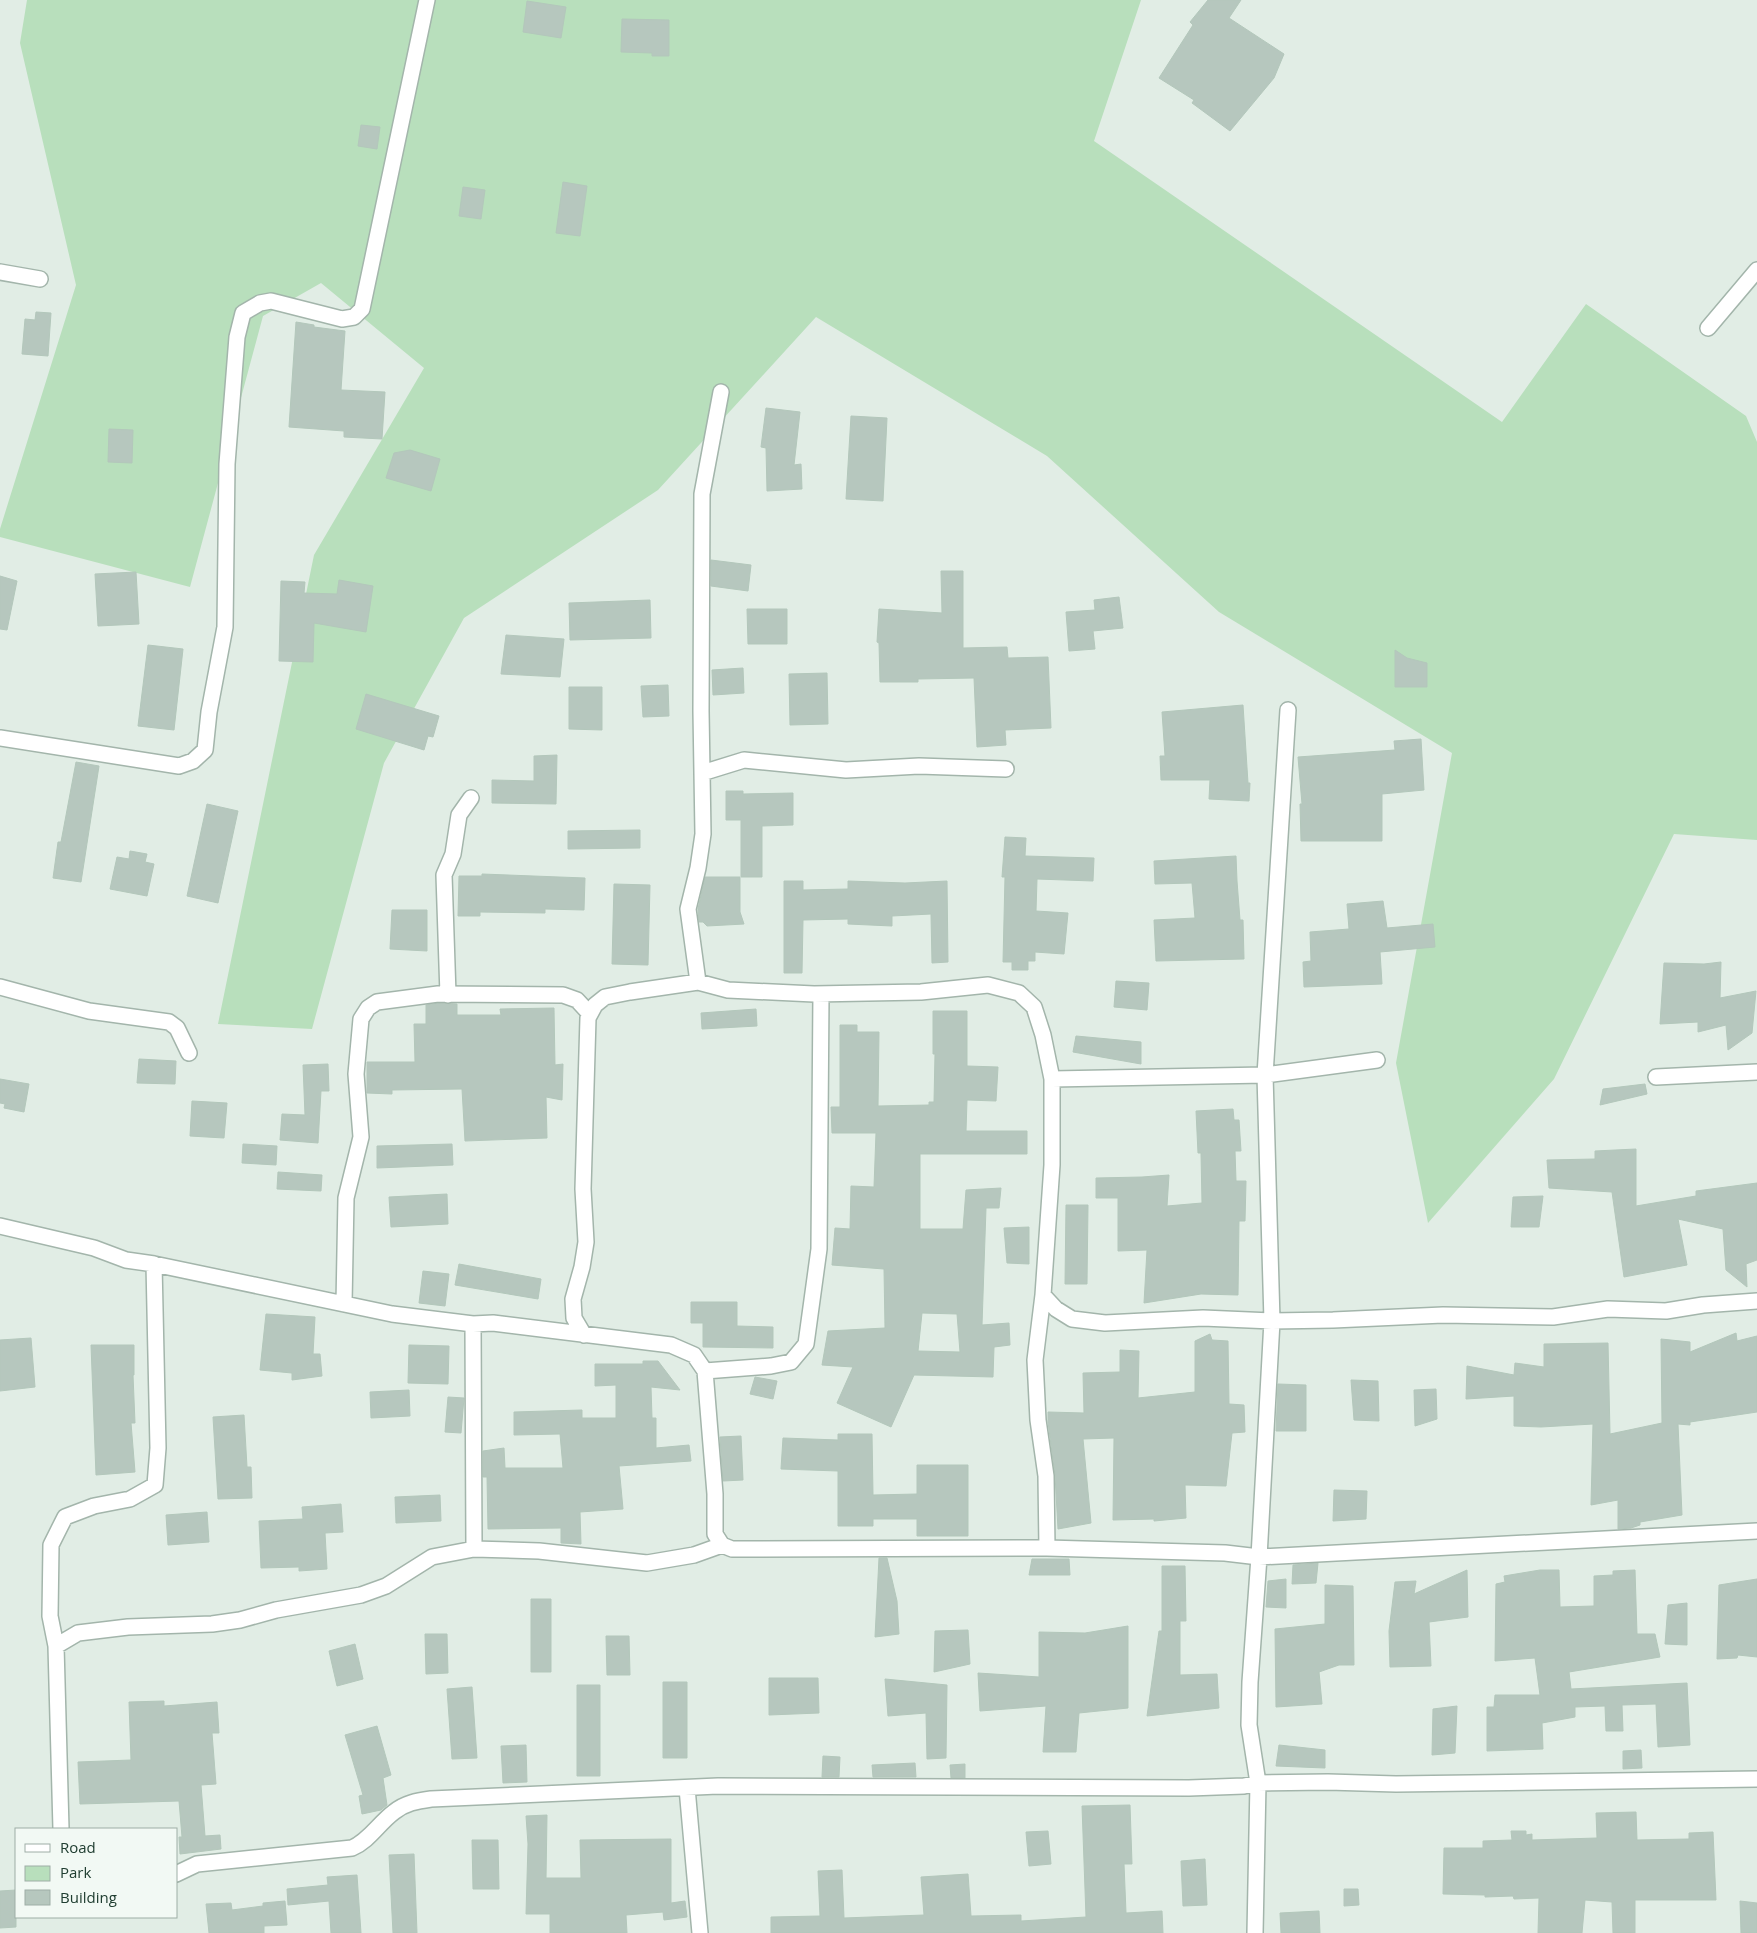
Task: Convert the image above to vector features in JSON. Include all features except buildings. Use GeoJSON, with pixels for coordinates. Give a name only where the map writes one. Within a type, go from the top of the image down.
{"type":"FeatureCollection","features":[{"type":"Feature","properties":{"kind":"street"},"geometry":{"type":"LineString","coordinates":[[0,738],[178,766],[193,761],[205,750],[225,628],[226,464],[237,337],[243,313],[260,303],[271,301],[342,319],[354,317],[362,309],[427,0]]}},
{"type":"Feature","properties":{"kind":"street"},"geometry":{"type":"LineString","coordinates":[[1708,328],[1757,270]]}},
{"type":"Feature","properties":{"kind":"street"},"geometry":{"type":"LineString","coordinates":[[0,272],[40,279]]}},
{"type":"Feature","properties":{"kind":"street"},"geometry":{"type":"LineString","coordinates":[[698,982],[688,909],[698,868],[703,834],[702,494],[721,392]]}},
{"type":"Feature","properties":{"kind":"street"},"geometry":{"type":"LineString","coordinates":[[1256,1933],[1258,1783],[1248,1726],[1272,1321],[1265,1075],[1288,710]]}},
{"type":"Feature","properties":{"kind":"street"},"geometry":{"type":"LineString","coordinates":[[702,773],[744,760],[846,770],[919,766],[1006,769]]}},
{"type":"Feature","properties":{"kind":"street"},"geometry":{"type":"LineString","coordinates":[[448,994],[444,875],[454,854],[459,815],[471,798]]}},
{"type":"Feature","properties":{"kind":"street"},"geometry":{"type":"LineString","coordinates":[[584,1334],[574,1318],[573,1299],[582,1267],[586,1242],[584,1189],[588,1018],[596,1005],[605,997],[698,982],[728,990],[821,994],[921,992],[988,985],[1019,993],[1034,1007],[1052,1079],[1052,1165],[1043,1295],[1035,1360],[1038,1420],[1046,1476],[1047,1548]]}},
{"type":"Feature","properties":{"kind":"street"},"geometry":{"type":"LineString","coordinates":[[0,987],[89,1012],[169,1022],[178,1028],[190,1053]]}},
{"type":"Feature","properties":{"kind":"street"},"geometry":{"type":"LineString","coordinates":[[344,1304],[346,1198],[360,1137],[356,1074],[361,1020],[368,1008],[377,1002],[448,994],[563,995],[577,1000],[590,1014]]}},
{"type":"Feature","properties":{"kind":"street"},"geometry":{"type":"LineString","coordinates":[[705,1372],[771,1366],[791,1362],[806,1344],[819,1249],[821,994]]}},
{"type":"Feature","properties":{"kind":"street"},"geometry":{"type":"LineString","coordinates":[[1052,1079],[1265,1075],[1377,1060]]}},
{"type":"Feature","properties":{"kind":"street"},"geometry":{"type":"LineString","coordinates":[[1656,1077],[1757,1072]]}},
{"type":"Feature","properties":{"kind":"street"},"geometry":{"type":"LineString","coordinates":[[0,1226],[94,1248],[126,1260],[154,1264],[392,1314],[473,1324],[493,1323],[671,1345],[694,1355],[705,1372],[715,1494],[715,1534],[722,1545],[732,1549],[1047,1548],[1225,1553],[1259,1557],[1757,1531]]}},
{"type":"Feature","properties":{"kind":"street"},"geometry":{"type":"LineString","coordinates":[[61,1828],[56,1646],[50,1616],[51,1545],[65,1517],[94,1506],[130,1499],[155,1485],[158,1448],[154,1264]]}},
{"type":"Feature","properties":{"kind":"street"},"geometry":{"type":"LineString","coordinates":[[1043,1295],[1056,1310],[1072,1319],[1105,1323],[1203,1318],[1272,1321],[1443,1315],[1553,1317],[1608,1309],[1666,1311],[1703,1305],[1757,1301]]}},
{"type":"Feature","properties":{"kind":"street"},"geometry":{"type":"LineString","coordinates":[[473,1324],[474,1549]]}},
{"type":"Feature","properties":{"kind":"street"},"geometry":{"type":"LineString","coordinates":[[56,1646],[78,1633],[128,1627],[212,1624],[240,1620],[276,1610],[361,1595],[386,1586],[432,1557],[474,1549],[539,1551],[647,1563],[694,1555],[722,1545]]}},
{"type":"Feature","properties":{"kind":"street"},"geometry":{"type":"LineString","coordinates":[[178,1873],[196,1864],[352,1848],[360,1845],[393,1812],[412,1802],[441,1798],[718,1786],[1188,1788],[1244,1786],[1258,1783],[1328,1782],[1396,1784],[1757,1779]]}},
{"type":"Feature","properties":{"kind":"street"},"geometry":{"type":"LineString","coordinates":[[687,1788],[700,1933]]}},
{"type":"Feature","properties":{"kind":"green space"},"geometry":{"type":"Polygon","coordinates":[[[27,0],[1141,0],[1094,141],[1502,422],[1586,304],[1746,416],[1757,442],[1757,840],[1674,834],[1554,1079],[1428,1223],[1396,1063],[1452,753],[1219,612],[1047,456],[816,317],[658,490],[464,618],[384,763],[312,1029],[218,1024],[314,555],[424,368],[321,283],[263,316],[190,587],[0,537],[0,529],[76,285],[20,43],[27,0]]]}}]}
